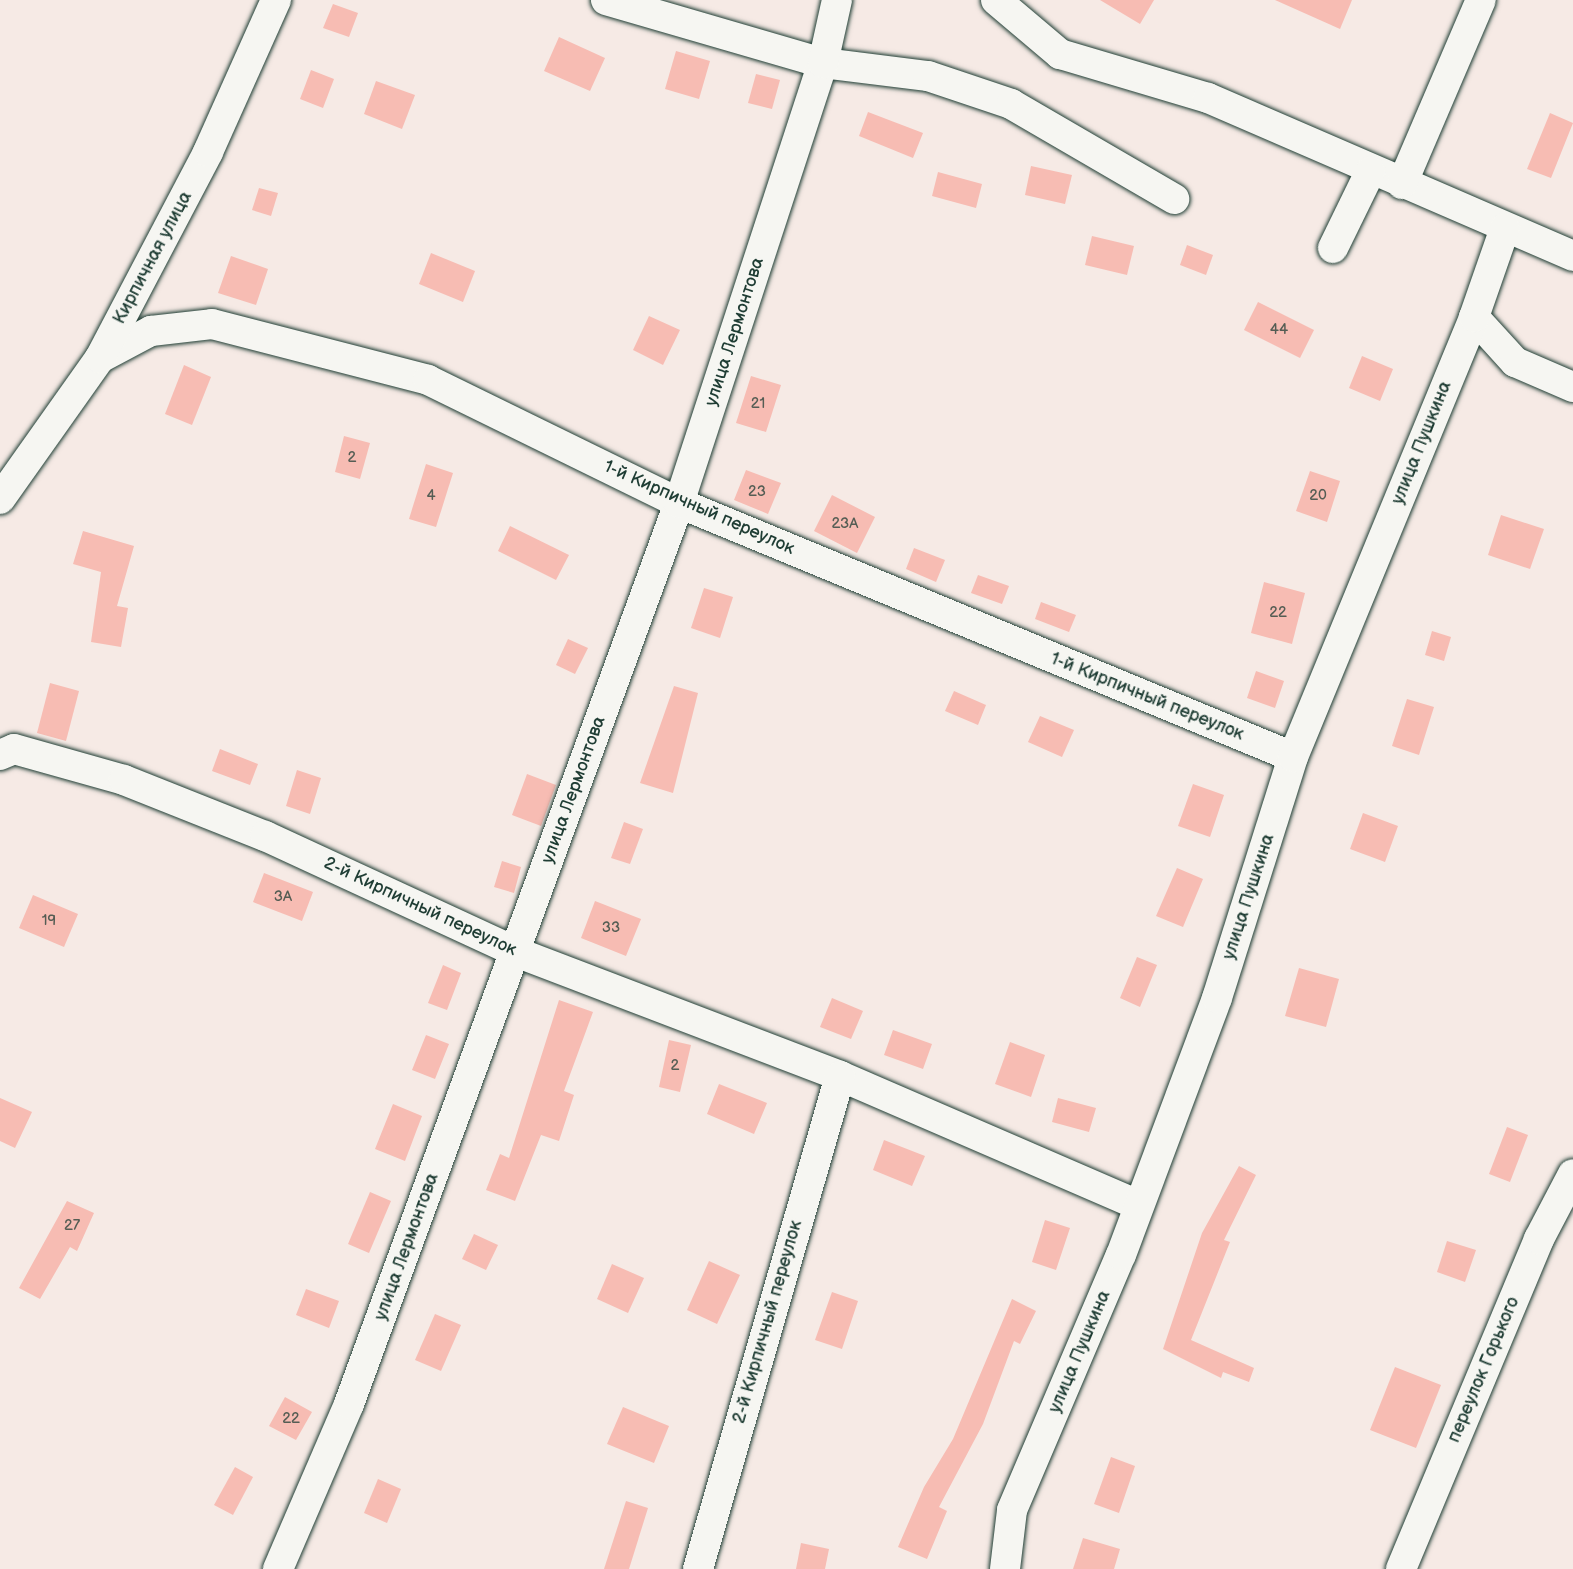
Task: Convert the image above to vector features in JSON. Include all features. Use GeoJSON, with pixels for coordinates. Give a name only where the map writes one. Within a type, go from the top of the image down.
{"type":"FeatureCollection","features":[{"type":"Feature","properties":{"kind":"street","name":"Кирпичная улица"},"geometry":{"type":"LineString","coordinates":[[0,499],[100,358],[208,152],[276,0]]}},
{"type":"Feature","properties":{"kind":"street"},"geometry":{"type":"LineString","coordinates":[[606,0],[823,63],[928,76],[1011,104],[1174,199]]}},
{"type":"Feature","properties":{"kind":"street","name":"улица Лермонтова"},"geometry":{"type":"LineString","coordinates":[[278,1569],[349,1404],[679,503],[823,63],[837,0]]}},
{"type":"Feature","properties":{"kind":"street"},"geometry":{"type":"LineString","coordinates":[[996,0],[1060,54],[1208,98],[1370,172],[1573,256]]}},
{"type":"Feature","properties":{"kind":"street"},"geometry":{"type":"LineString","coordinates":[[1402,184],[1481,0]]}},
{"type":"Feature","properties":{"kind":"street"},"geometry":{"type":"LineString","coordinates":[[1333,248],[1370,172]]}},
{"type":"Feature","properties":{"kind":"street","name":"улица Пушкина"},"geometry":{"type":"LineString","coordinates":[[1005,1569],[1012,1510],[1121,1255],[1136,1204],[1217,998],[1293,757],[1474,317],[1505,228]]}},
{"type":"Feature","properties":{"kind":"street"},"geometry":{"type":"LineString","coordinates":[[1474,317],[1515,362],[1573,387]]}},
{"type":"Feature","properties":{"kind":"street","name":"1-й Кирпичный переулок"},"geometry":{"type":"LineString","coordinates":[[100,358],[151,331],[212,324],[428,380],[679,503],[1293,757]]}},
{"type":"Feature","properties":{"kind":"street","name":"2-й Кирпичный переулок"},"geometry":{"type":"LineString","coordinates":[[0,754],[14,749],[124,780],[265,836],[516,952],[840,1076],[1136,1204]]}},
{"type":"Feature","properties":{"kind":"street","name":"2-й Кирпичный переулок"},"geometry":{"type":"LineString","coordinates":[[698,1569],[840,1076]]}},
{"type":"Feature","properties":{"kind":"street","name":"переулок Горького"},"geometry":{"type":"LineString","coordinates":[[1401,1569],[1539,1239],[1573,1174]]}},
{"type":"Feature","properties":{"kind":"building"},"geometry":{"type":"Polygon","coordinates":[[[1100,0],[1154,0],[1140,24],[1100,0]]]}},
{"type":"Feature","properties":{"kind":"building"},"geometry":{"type":"Polygon","coordinates":[[[1275,0],[1352,0],[1340,29],[1275,0]]]}},
{"type":"Feature","properties":{"kind":"building"},"geometry":{"type":"Polygon","coordinates":[[[333,4],[358,13],[349,37],[323,28],[333,4]]]}},
{"type":"Feature","properties":{"kind":"building"},"geometry":{"type":"Polygon","coordinates":[[[559,37],[605,58],[590,91],[544,71],[559,37]]]}},
{"type":"Feature","properties":{"kind":"building"},"geometry":{"type":"Polygon","coordinates":[[[676,51],[710,61],[699,99],[665,89],[676,51]]]}},
{"type":"Feature","properties":{"kind":"building"},"geometry":{"type":"Polygon","coordinates":[[[311,70],[334,79],[323,108],[300,99],[311,70]]]}},
{"type":"Feature","properties":{"kind":"building"},"geometry":{"type":"Polygon","coordinates":[[[756,74],[780,80],[772,109],[748,103],[756,74]]]}},
{"type":"Feature","properties":{"kind":"building"},"geometry":{"type":"Polygon","coordinates":[[[376,81],[415,95],[402,129],[364,114],[376,81]]]}},
{"type":"Feature","properties":{"kind":"building"},"geometry":{"type":"Polygon","coordinates":[[[868,112],[923,133],[913,158],[859,136],[868,112]]]}},
{"type":"Feature","properties":{"kind":"building"},"geometry":{"type":"Polygon","coordinates":[[[1550,113],[1573,123],[1551,178],[1527,169],[1550,113]]]}},
{"type":"Feature","properties":{"kind":"building"},"geometry":{"type":"Polygon","coordinates":[[[1031,166],[1072,175],[1065,204],[1025,195],[1031,166]]]}},
{"type":"Feature","properties":{"kind":"building"},"geometry":{"type":"Polygon","coordinates":[[[938,172],[982,184],[976,208],[932,196],[938,172]]]}},
{"type":"Feature","properties":{"kind":"building"},"geometry":{"type":"Polygon","coordinates":[[[259,188],[278,193],[271,216],[252,210],[259,188]]]}},
{"type":"Feature","properties":{"kind":"building"},"geometry":{"type":"Polygon","coordinates":[[[1092,236],[1134,246],[1127,275],[1085,265],[1092,236]]]}},
{"type":"Feature","properties":{"kind":"building"},"geometry":{"type":"Polygon","coordinates":[[[1187,245],[1213,255],[1206,275],[1180,265],[1187,245]]]}},
{"type":"Feature","properties":{"kind":"building"},"geometry":{"type":"Polygon","coordinates":[[[431,253],[475,271],[463,302],[419,284],[431,253]]]}},
{"type":"Feature","properties":{"kind":"building"},"geometry":{"type":"Polygon","coordinates":[[[231,256],[268,269],[256,305],[218,293],[231,256]]]}},
{"type":"Feature","properties":{"kind":"building"},"geometry":{"type":"Polygon","coordinates":[[[1258,302],[1314,330],[1300,358],[1244,330],[1258,302]]]}},
{"type":"Feature","properties":{"kind":"building"},"geometry":{"type":"Polygon","coordinates":[[[649,316],[680,330],[663,365],[633,350],[649,316]]]}},
{"type":"Feature","properties":{"kind":"building"},"geometry":{"type":"Polygon","coordinates":[[[1362,356],[1393,369],[1380,401],[1349,388],[1362,356]]]}},
{"type":"Feature","properties":{"kind":"building"},"geometry":{"type":"Polygon","coordinates":[[[184,365],[211,377],[192,425],[165,414],[184,365]]]}},
{"type":"Feature","properties":{"kind":"building"},"geometry":{"type":"Polygon","coordinates":[[[751,376],[781,385],[766,432],[736,423],[751,376]]]}},
{"type":"Feature","properties":{"kind":"building"},"geometry":{"type":"Polygon","coordinates":[[[344,436],[370,443],[360,479],[335,472],[344,436]]]}},
{"type":"Feature","properties":{"kind":"building"},"geometry":{"type":"Polygon","coordinates":[[[426,464],[453,473],[436,527],[409,519],[426,464]]]}},
{"type":"Feature","properties":{"kind":"building"},"geometry":{"type":"Polygon","coordinates":[[[746,470],[781,483],[768,514],[734,500],[746,470]]]}},
{"type":"Feature","properties":{"kind":"building"},"geometry":{"type":"Polygon","coordinates":[[[1310,471],[1340,481],[1327,522],[1296,511],[1310,471]]]}},
{"type":"Feature","properties":{"kind":"building"},"geometry":{"type":"Polygon","coordinates":[[[832,495],[875,517],[857,553],[814,531],[832,495]]]}},
{"type":"Feature","properties":{"kind":"building"},"geometry":{"type":"Polygon","coordinates":[[[1501,515],[1544,529],[1530,569],[1488,555],[1501,515]]]}},
{"type":"Feature","properties":{"kind":"building"},"geometry":{"type":"Polygon","coordinates":[[[510,526],[569,555],[556,580],[498,551],[510,526]]]}},
{"type":"Feature","properties":{"kind":"building"},"geometry":{"type":"Polygon","coordinates":[[[83,531],[134,546],[117,606],[128,608],[121,647],[91,642],[101,572],[73,564],[83,531]]]}},
{"type":"Feature","properties":{"kind":"building"},"geometry":{"type":"Polygon","coordinates":[[[914,548],[945,560],[936,582],[906,569],[914,548]]]}},
{"type":"Feature","properties":{"kind":"building"},"geometry":{"type":"Polygon","coordinates":[[[978,575],[1009,586],[1002,604],[971,593],[978,575]]]}},
{"type":"Feature","properties":{"kind":"building"},"geometry":{"type":"Polygon","coordinates":[[[1264,582],[1305,593],[1292,644],[1251,633],[1264,582]]]}},
{"type":"Feature","properties":{"kind":"building"},"geometry":{"type":"Polygon","coordinates":[[[704,588],[733,597],[720,638],[691,628],[704,588]]]}},
{"type":"Feature","properties":{"kind":"building"},"geometry":{"type":"Polygon","coordinates":[[[1041,602],[1076,615],[1069,632],[1035,619],[1041,602]]]}},
{"type":"Feature","properties":{"kind":"building"},"geometry":{"type":"Polygon","coordinates":[[[1432,631],[1451,637],[1444,661],[1425,655],[1432,631]]]}},
{"type":"Feature","properties":{"kind":"building"},"geometry":{"type":"Polygon","coordinates":[[[568,639],[588,648],[575,674],[556,665],[568,639]]]}},
{"type":"Feature","properties":{"kind":"building"},"geometry":{"type":"Polygon","coordinates":[[[1256,671],[1284,681],[1275,708],[1247,698],[1256,671]]]}},
{"type":"Feature","properties":{"kind":"building"},"geometry":{"type":"Polygon","coordinates":[[[50,683],[79,691],[66,741],[37,733],[50,683]]]}},
{"type":"Feature","properties":{"kind":"building"},"geometry":{"type":"Polygon","coordinates":[[[674,686],[698,693],[673,793],[640,783],[674,686]]]}},
{"type":"Feature","properties":{"kind":"building"},"geometry":{"type":"Polygon","coordinates":[[[954,691],[986,705],[978,725],[945,711],[954,691]]]}},
{"type":"Feature","properties":{"kind":"building"},"geometry":{"type":"Polygon","coordinates":[[[1407,699],[1434,707],[1419,755],[1392,746],[1407,699]]]}},
{"type":"Feature","properties":{"kind":"building"},"geometry":{"type":"Polygon","coordinates":[[[1040,716],[1074,730],[1062,757],[1028,742],[1040,716]]]}},
{"type":"Feature","properties":{"kind":"building"},"geometry":{"type":"Polygon","coordinates":[[[220,749],[258,764],[250,785],[212,771],[220,749]]]}},
{"type":"Feature","properties":{"kind":"building"},"geometry":{"type":"Polygon","coordinates":[[[297,770],[321,778],[310,814],[286,806],[297,770]]]}},
{"type":"Feature","properties":{"kind":"building"},"geometry":{"type":"Polygon","coordinates":[[[527,774],[556,785],[541,826],[512,815],[527,774]]]}},
{"type":"Feature","properties":{"kind":"building"},"geometry":{"type":"Polygon","coordinates":[[[1193,784],[1224,795],[1210,837],[1178,826],[1193,784]]]}},
{"type":"Feature","properties":{"kind":"building"},"geometry":{"type":"Polygon","coordinates":[[[1363,813],[1398,826],[1385,862],[1350,849],[1363,813]]]}},
{"type":"Feature","properties":{"kind":"building"},"geometry":{"type":"Polygon","coordinates":[[[624,822],[643,829],[630,864],[611,858],[624,822]]]}},
{"type":"Feature","properties":{"kind":"building"},"geometry":{"type":"Polygon","coordinates":[[[502,861],[521,867],[514,893],[494,887],[502,861]]]}},
{"type":"Feature","properties":{"kind":"building"},"geometry":{"type":"Polygon","coordinates":[[[1177,868],[1203,879],[1183,927],[1156,916],[1177,868]]]}},
{"type":"Feature","properties":{"kind":"building"},"geometry":{"type":"Polygon","coordinates":[[[264,873],[313,892],[302,921],[253,902],[264,873]]]}},
{"type":"Feature","properties":{"kind":"building"},"geometry":{"type":"Polygon","coordinates":[[[33,895],[78,914],[64,947],[19,928],[33,895]]]}},
{"type":"Feature","properties":{"kind":"building"},"geometry":{"type":"Polygon","coordinates":[[[595,901],[641,919],[626,956],[581,938],[595,901]]]}},
{"type":"Feature","properties":{"kind":"building"},"geometry":{"type":"Polygon","coordinates":[[[1137,957],[1157,965],[1140,1007],[1120,998],[1137,957]]]}},
{"type":"Feature","properties":{"kind":"building"},"geometry":{"type":"Polygon","coordinates":[[[443,965],[461,973],[447,1010],[428,1003],[443,965]]]}},
{"type":"Feature","properties":{"kind":"building"},"geometry":{"type":"Polygon","coordinates":[[[1299,968],[1339,979],[1326,1027],[1285,1016],[1299,968]]]}},
{"type":"Feature","properties":{"kind":"building"},"geometry":{"type":"Polygon","coordinates":[[[832,998],[863,1011],[851,1039],[820,1027],[832,998]]]}},
{"type":"Feature","properties":{"kind":"building"},"geometry":{"type":"Polygon","coordinates":[[[559,1000],[593,1012],[564,1091],[574,1095],[559,1141],[541,1135],[515,1201],[486,1190],[500,1154],[509,1158],[559,1000]]]}},
{"type":"Feature","properties":{"kind":"building"},"geometry":{"type":"Polygon","coordinates":[[[893,1030],[932,1044],[923,1069],[884,1055],[893,1030]]]}},
{"type":"Feature","properties":{"kind":"building"},"geometry":{"type":"Polygon","coordinates":[[[426,1035],[449,1044],[435,1079],[412,1070],[426,1035]]]}},
{"type":"Feature","properties":{"kind":"building"},"geometry":{"type":"Polygon","coordinates":[[[669,1040],[691,1045],[680,1092],[659,1087],[669,1040]]]}},
{"type":"Feature","properties":{"kind":"building"},"geometry":{"type":"Polygon","coordinates":[[[1010,1042],[1045,1055],[1031,1097],[995,1084],[1010,1042]]]}},
{"type":"Feature","properties":{"kind":"building"},"geometry":{"type":"Polygon","coordinates":[[[719,1084],[767,1103],[754,1134],[707,1114],[719,1084]]]}},
{"type":"Feature","properties":{"kind":"building"},"geometry":{"type":"Polygon","coordinates":[[[0,1098],[32,1112],[15,1148],[0,1141],[0,1098]]]}},
{"type":"Feature","properties":{"kind":"building"},"geometry":{"type":"Polygon","coordinates":[[[1058,1098],[1096,1108],[1089,1132],[1052,1122],[1058,1098]]]}},
{"type":"Feature","properties":{"kind":"building"},"geometry":{"type":"Polygon","coordinates":[[[393,1104],[422,1116],[405,1161],[375,1149],[393,1104]]]}},
{"type":"Feature","properties":{"kind":"building"},"geometry":{"type":"Polygon","coordinates":[[[1507,1127],[1528,1135],[1510,1182],[1489,1174],[1507,1127]]]}},
{"type":"Feature","properties":{"kind":"building"},"geometry":{"type":"Polygon","coordinates":[[[884,1140],[925,1156],[912,1186],[873,1170],[884,1140]]]}},
{"type":"Feature","properties":{"kind":"building"},"geometry":{"type":"Polygon","coordinates":[[[1239,1166],[1256,1175],[1224,1240],[1230,1242],[1191,1340],[1254,1368],[1249,1382],[1223,1372],[1221,1378],[1163,1349],[1202,1233],[1239,1166]]]}},
{"type":"Feature","properties":{"kind":"building"},"geometry":{"type":"Polygon","coordinates":[[[370,1192],[391,1201],[369,1253],[348,1244],[370,1192]]]}},
{"type":"Feature","properties":{"kind":"building"},"geometry":{"type":"Polygon","coordinates":[[[67,1201],[94,1213],[77,1251],[70,1247],[40,1299],[19,1288],[67,1201]]]}},
{"type":"Feature","properties":{"kind":"building"},"geometry":{"type":"Polygon","coordinates":[[[1045,1220],[1070,1228],[1056,1270],[1032,1262],[1045,1220]]]}},
{"type":"Feature","properties":{"kind":"building"},"geometry":{"type":"Polygon","coordinates":[[[474,1234],[498,1245],[486,1270],[462,1259],[474,1234]]]}},
{"type":"Feature","properties":{"kind":"building"},"geometry":{"type":"Polygon","coordinates":[[[1447,1241],[1476,1250],[1465,1282],[1437,1272],[1447,1241]]]}},
{"type":"Feature","properties":{"kind":"building"},"geometry":{"type":"Polygon","coordinates":[[[709,1261],[740,1275],[717,1324],[687,1310],[709,1261]]]}},
{"type":"Feature","properties":{"kind":"building"},"geometry":{"type":"Polygon","coordinates":[[[612,1264],[644,1278],[628,1313],[597,1299],[612,1264]]]}},
{"type":"Feature","properties":{"kind":"building"},"geometry":{"type":"Polygon","coordinates":[[[306,1289],[339,1301],[329,1328],[296,1315],[306,1289]]]}},
{"type":"Feature","properties":{"kind":"building"},"geometry":{"type":"Polygon","coordinates":[[[832,1292],[858,1301],[842,1349],[815,1340],[832,1292]]]}},
{"type":"Feature","properties":{"kind":"building"},"geometry":{"type":"Polygon","coordinates":[[[1012,1299],[1036,1311],[1020,1344],[1014,1341],[983,1424],[939,1507],[947,1511],[927,1559],[898,1547],[924,1487],[953,1439],[1012,1299]]]}},
{"type":"Feature","properties":{"kind":"building"},"geometry":{"type":"Polygon","coordinates":[[[435,1314],[461,1325],[441,1371],[415,1360],[435,1314]]]}},
{"type":"Feature","properties":{"kind":"building"},"geometry":{"type":"Polygon","coordinates":[[[1395,1367],[1441,1385],[1416,1448],[1370,1430],[1395,1367]]]}},
{"type":"Feature","properties":{"kind":"building"},"geometry":{"type":"Polygon","coordinates":[[[285,1397],[312,1412],[296,1440],[269,1426],[285,1397]]]}},
{"type":"Feature","properties":{"kind":"building"},"geometry":{"type":"Polygon","coordinates":[[[623,1407],[669,1426],[654,1463],[607,1444],[623,1407]]]}},
{"type":"Feature","properties":{"kind":"building"},"geometry":{"type":"Polygon","coordinates":[[[1111,1457],[1135,1466],[1119,1513],[1094,1504],[1111,1457]]]}},
{"type":"Feature","properties":{"kind":"building"},"geometry":{"type":"Polygon","coordinates":[[[235,1467],[253,1477],[233,1515],[214,1505],[235,1467]]]}},
{"type":"Feature","properties":{"kind":"building"},"geometry":{"type":"Polygon","coordinates":[[[378,1479],[401,1489],[387,1523],[364,1513],[378,1479]]]}},
{"type":"Feature","properties":{"kind":"building"},"geometry":{"type":"Polygon","coordinates":[[[626,1501],[648,1508],[629,1569],[604,1569],[626,1501]]]}},
{"type":"Feature","properties":{"kind":"building"},"geometry":{"type":"Polygon","coordinates":[[[1083,1538],[1120,1549],[1114,1569],[1073,1569],[1083,1538]]]}},
{"type":"Feature","properties":{"kind":"building"},"geometry":{"type":"Polygon","coordinates":[[[801,1543],[829,1549],[825,1569],[796,1569],[801,1543]]]}}]}
